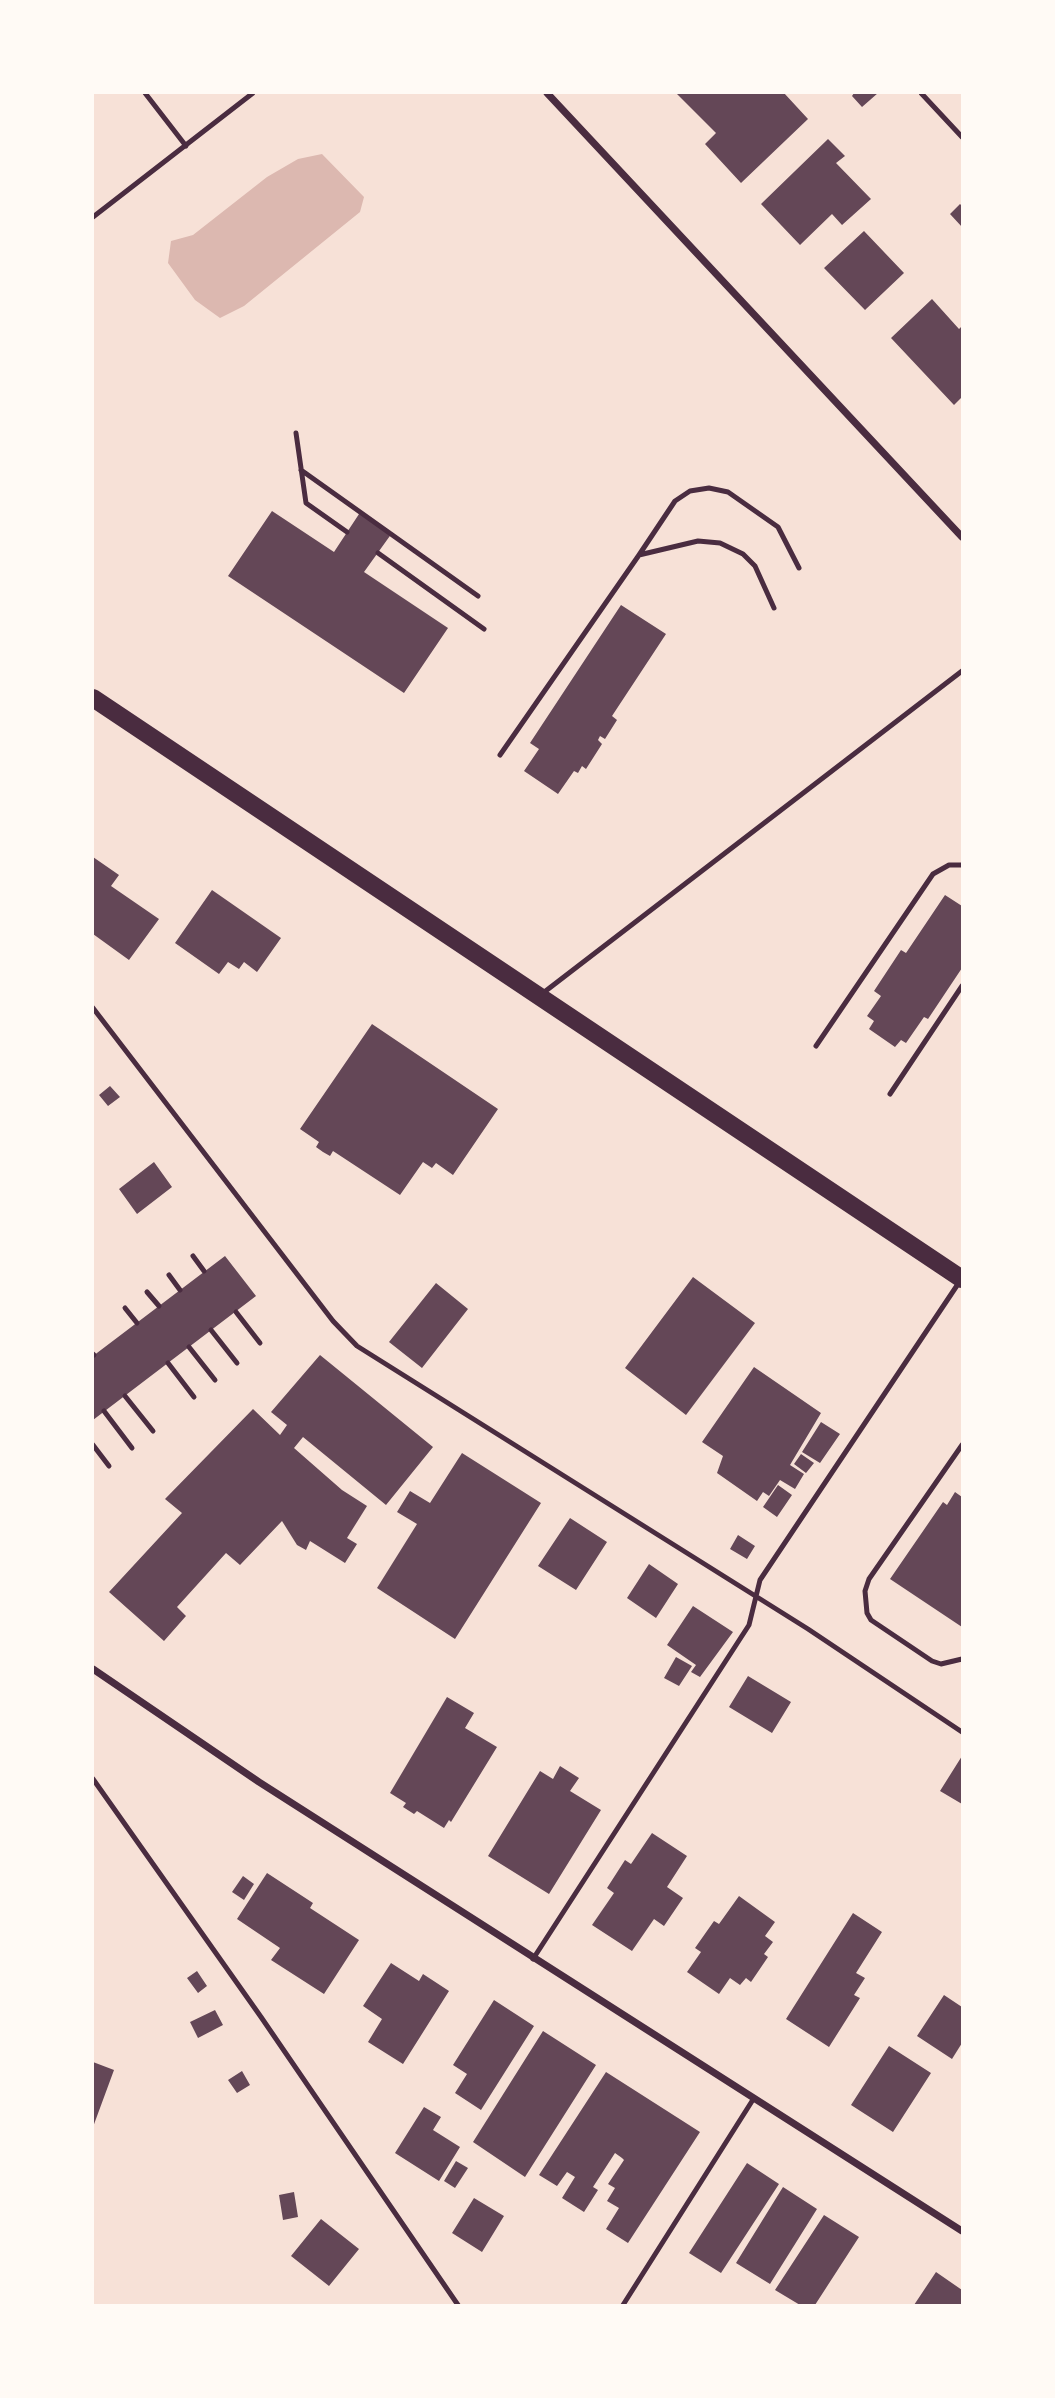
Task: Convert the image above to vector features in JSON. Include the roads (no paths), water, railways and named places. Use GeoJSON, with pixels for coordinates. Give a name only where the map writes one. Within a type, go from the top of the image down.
{"type":"FeatureCollection","features":[{"type":"Feature","properties":{"kind":"main road"},"geometry":{"type":"LineString","coordinates":[[93,698],[962,1279]]}},
{"type":"Feature","properties":{"kind":"street"},"geometry":{"type":"LineString","coordinates":[[547,93],[962,537]]}},
{"type":"Feature","properties":{"kind":"street"},"geometry":{"type":"LineString","coordinates":[[93,1670],[174,1727],[962,2231]]}},
{"type":"Feature","properties":{"kind":"lane"},"geometry":{"type":"LineString","coordinates":[[145,93],[186,146]]}},
{"type":"Feature","properties":{"kind":"lane"},"geometry":{"type":"LineString","coordinates":[[93,217],[254,93]]}},
{"type":"Feature","properties":{"kind":"lane"},"geometry":{"type":"LineString","coordinates":[[921,93],[962,137]]}},
{"type":"Feature","properties":{"kind":"lane"},"geometry":{"type":"LineString","coordinates":[[296,433],[306,503],[347,532]]}},
{"type":"Feature","properties":{"kind":"lane"},"geometry":{"type":"LineString","coordinates":[[301,470],[478,596]]}},
{"type":"Feature","properties":{"kind":"lane"},"geometry":{"type":"LineString","coordinates":[[500,755],[675,501],[690,491],[709,488],[728,492],[778,527],[799,568]]}},
{"type":"Feature","properties":{"kind":"lane"},"geometry":{"type":"LineString","coordinates":[[639,555],[698,541],[720,543],[743,554],[755,566],[774,608]]}},
{"type":"Feature","properties":{"kind":"lane"},"geometry":{"type":"LineString","coordinates":[[378,553],[484,629]]}},
{"type":"Feature","properties":{"kind":"lane"},"geometry":{"type":"LineString","coordinates":[[538,996],[962,671]]}},
{"type":"Feature","properties":{"kind":"lane"},"geometry":{"type":"LineString","coordinates":[[816,1046],[933,874],[949,865],[962,865]]}},
{"type":"Feature","properties":{"kind":"lane"},"geometry":{"type":"LineString","coordinates":[[890,1094],[962,986]]}},
{"type":"Feature","properties":{"kind":"lane"},"geometry":{"type":"LineString","coordinates":[[93,1008],[333,1321],[357,1346],[962,1731]]}},
{"type":"Feature","properties":{"kind":"lane"},"geometry":{"type":"LineString","coordinates":[[193,1256],[204,1271]]}},
{"type":"Feature","properties":{"kind":"lane"},"geometry":{"type":"LineString","coordinates":[[169,1275],[180,1290]]}},
{"type":"Feature","properties":{"kind":"lane"},"geometry":{"type":"LineString","coordinates":[[534,1959],[749,1625],[760,1580],[962,1279]]}},
{"type":"Feature","properties":{"kind":"lane"},"geometry":{"type":"LineString","coordinates":[[147,1292],[159,1306]]}},
{"type":"Feature","properties":{"kind":"lane"},"geometry":{"type":"LineString","coordinates":[[125,1308],[137,1323]]}},
{"type":"Feature","properties":{"kind":"lane"},"geometry":{"type":"LineString","coordinates":[[236,1312],[261,1343]]}},
{"type":"Feature","properties":{"kind":"lane"},"geometry":{"type":"LineString","coordinates":[[211,1330],[237,1363]]}},
{"type":"Feature","properties":{"kind":"lane"},"geometry":{"type":"LineString","coordinates":[[189,1346],[215,1380]]}},
{"type":"Feature","properties":{"kind":"lane"},"geometry":{"type":"LineString","coordinates":[[168,1363],[194,1397]]}},
{"type":"Feature","properties":{"kind":"lane"},"geometry":{"type":"LineString","coordinates":[[125,1396],[153,1431]]}},
{"type":"Feature","properties":{"kind":"lane"},"geometry":{"type":"LineString","coordinates":[[104,1411],[132,1448]]}},
{"type":"Feature","properties":{"kind":"lane"},"geometry":{"type":"LineString","coordinates":[[93,1445],[109,1466]]}},
{"type":"Feature","properties":{"kind":"lane"},"geometry":{"type":"LineString","coordinates":[[962,1445],[870,1579],[865,1591],[865,1605],[871,1620],[932,1661],[942,1664],[962,1659]]}},
{"type":"Feature","properties":{"kind":"lane"},"geometry":{"type":"LineString","coordinates":[[93,1779],[458,2305]]}},
{"type":"Feature","properties":{"kind":"lane"},"geometry":{"type":"LineString","coordinates":[[623,2305],[754,2098]]}}]}
